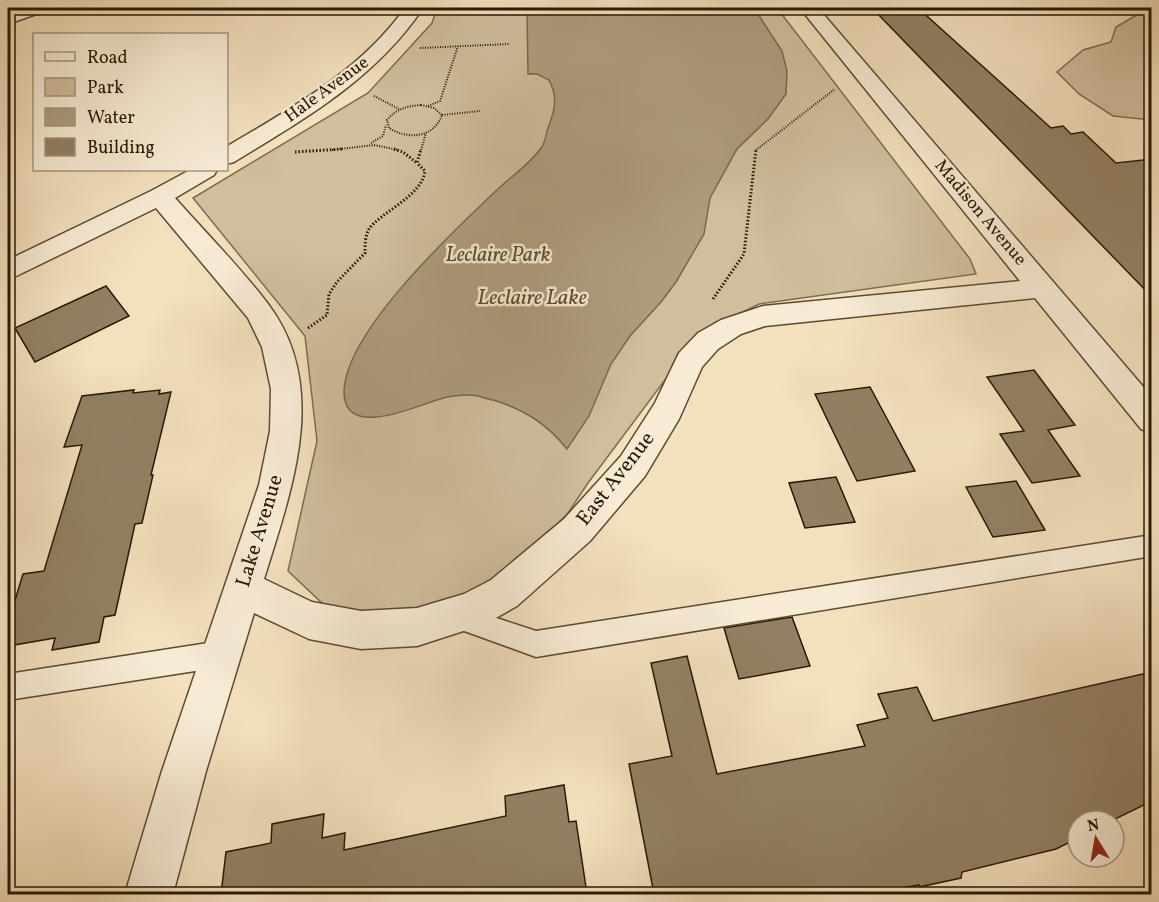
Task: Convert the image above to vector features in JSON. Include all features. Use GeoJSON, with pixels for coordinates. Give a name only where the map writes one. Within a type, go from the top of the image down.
{"type":"FeatureCollection","features":[{"type":"Feature","properties":{"kind":"street"},"geometry":{"type":"LineString","coordinates":[[8,19],[36,8]]}},
{"type":"Feature","properties":{"kind":"street","name":"Hale Avenue"},"geometry":{"type":"LineString","coordinates":[[228,156],[358,70],[386,45],[414,8]]}},
{"type":"Feature","properties":{"kind":"street","name":"Madison Avenue"},"geometry":{"type":"LineString","coordinates":[[809,8],[1152,420]]}},
{"type":"Feature","properties":{"kind":"street"},"geometry":{"type":"LineString","coordinates":[[8,271],[160,196],[204,171]]}},
{"type":"Feature","properties":{"kind":"street","name":"Lake Avenue"},"geometry":{"type":"LineString","coordinates":[[149,894],[221,654],[276,485],[286,430],[286,389],[277,347],[259,312],[160,196]]}},
{"type":"Feature","properties":{"kind":"street","name":"East Avenue"},"geometry":{"type":"LineString","coordinates":[[243,588],[309,620],[361,630],[417,627],[471,611],[504,593],[577,530],[633,466],[668,410],[690,361],[708,341],[731,327],[763,316],[1043,288]]}},
{"type":"Feature","properties":{"kind":"lane"},"geometry":{"type":"LineString","coordinates":[[453,616],[536,644],[1152,545]]}},
{"type":"Feature","properties":{"kind":"lane"},"geometry":{"type":"LineString","coordinates":[[8,687],[221,654]]}},
{"type":"Feature","properties":{"kind":"path"},"geometry":{"type":"LineString","coordinates":[[412,48],[509,44]]}},
{"type":"Feature","properties":{"kind":"path"},"geometry":{"type":"LineString","coordinates":[[291,152],[326,153],[370,144],[383,136],[389,116],[399,109],[428,106],[440,101],[458,46]]}},
{"type":"Feature","properties":{"kind":"path"},"geometry":{"type":"LineString","coordinates":[[709,305],[744,254],[756,149],[842,84]]}},
{"type":"Feature","properties":{"kind":"path"},"geometry":{"type":"LineString","coordinates":[[368,93],[399,109]]}},
{"type":"Feature","properties":{"kind":"path"},"geometry":{"type":"LineString","coordinates":[[428,106],[442,115],[480,111]]}},
{"type":"Feature","properties":{"kind":"path"},"geometry":{"type":"LineString","coordinates":[[387,124],[393,132],[400,135],[426,133],[438,126],[442,115]]}},
{"type":"Feature","properties":{"kind":"path"},"geometry":{"type":"LineString","coordinates":[[417,163],[426,133]]}},
{"type":"Feature","properties":{"kind":"path"},"geometry":{"type":"LineString","coordinates":[[302,331],[318,323],[327,315],[329,294],[337,282],[365,253],[366,237],[370,228],[394,210],[424,180],[424,171],[409,154],[398,149],[370,144]]}},
{"type":"Feature","properties":{"kind":"green space","name":"Leclaire Park"},"geometry":{"type":"Polygon","coordinates":[[[437,8],[777,8],[970,259],[976,274],[759,304],[700,333],[568,513],[506,577],[441,606],[375,614],[323,604],[288,571],[317,441],[305,336],[193,198],[368,93],[432,23],[437,8]]]}},
{"type":"Feature","properties":{"kind":"green space"},"geometry":{"type":"Polygon","coordinates":[[[1140,13],[1151,15],[1151,120],[1113,116],[1079,94],[1057,72],[1083,50],[1111,42],[1116,27],[1140,13]]]}},
{"type":"Feature","properties":{"kind":"water","name":"Leclaire Lake"},"geometry":{"type":"Polygon","coordinates":[[[527,8],[754,8],[782,51],[787,71],[786,94],[768,119],[737,149],[710,198],[704,234],[676,282],[630,336],[611,364],[589,416],[567,449],[534,418],[504,404],[479,396],[447,397],[400,412],[369,417],[356,415],[347,407],[344,392],[349,367],[362,340],[405,283],[456,229],[537,154],[543,144],[555,99],[549,80],[537,74],[528,74],[527,8]]]}},
{"type":"Feature","properties":{"kind":"building"},"geometry":{"type":"Polygon","coordinates":[[[872,8],[918,8],[1051,128],[1063,126],[1071,134],[1083,132],[1116,163],[1152,159],[1152,297],[872,8]]]}},
{"type":"Feature","properties":{"kind":"building"},"geometry":{"type":"Polygon","coordinates":[[[106,286],[129,316],[35,362],[15,328],[106,286]]]}},
{"type":"Feature","properties":{"kind":"building"},"geometry":{"type":"Polygon","coordinates":[[[1034,370],[1075,425],[1048,430],[1080,476],[1032,483],[1000,434],[1024,431],[987,377],[1034,370]]]}},
{"type":"Feature","properties":{"kind":"building"},"geometry":{"type":"Polygon","coordinates":[[[870,387],[915,471],[857,481],[815,394],[870,387]]]}},
{"type":"Feature","properties":{"kind":"building"},"geometry":{"type":"Polygon","coordinates":[[[134,390],[133,393],[160,390],[159,394],[171,392],[142,523],[135,524],[115,615],[104,617],[99,642],[52,650],[55,638],[8,646],[8,623],[23,574],[44,571],[82,445],[64,447],[82,396],[134,390]]]}},
{"type":"Feature","properties":{"kind":"building"},"geometry":{"type":"Polygon","coordinates":[[[836,477],[855,522],[805,528],[789,483],[836,477]]]}},
{"type":"Feature","properties":{"kind":"building"},"geometry":{"type":"Polygon","coordinates":[[[1016,481],[1045,530],[993,537],[966,487],[1016,481]]]}},
{"type":"Feature","properties":{"kind":"building"},"geometry":{"type":"Polygon","coordinates":[[[792,617],[810,666],[739,679],[724,628],[792,617]]]}},
{"type":"Feature","properties":{"kind":"building"},"geometry":{"type":"Polygon","coordinates":[[[687,656],[717,774],[865,746],[857,725],[888,718],[878,694],[917,687],[933,721],[1152,672],[1152,801],[1126,814],[1126,809],[1066,809],[1066,844],[1056,849],[962,872],[961,878],[919,887],[919,885],[869,894],[654,894],[629,764],[672,756],[651,663],[687,656]]]}},
{"type":"Feature","properties":{"kind":"building"},"geometry":{"type":"Polygon","coordinates":[[[564,785],[569,822],[576,821],[587,894],[221,894],[226,852],[271,843],[272,824],[324,814],[322,838],[345,833],[344,850],[506,816],[505,796],[564,785]]]}}]}
